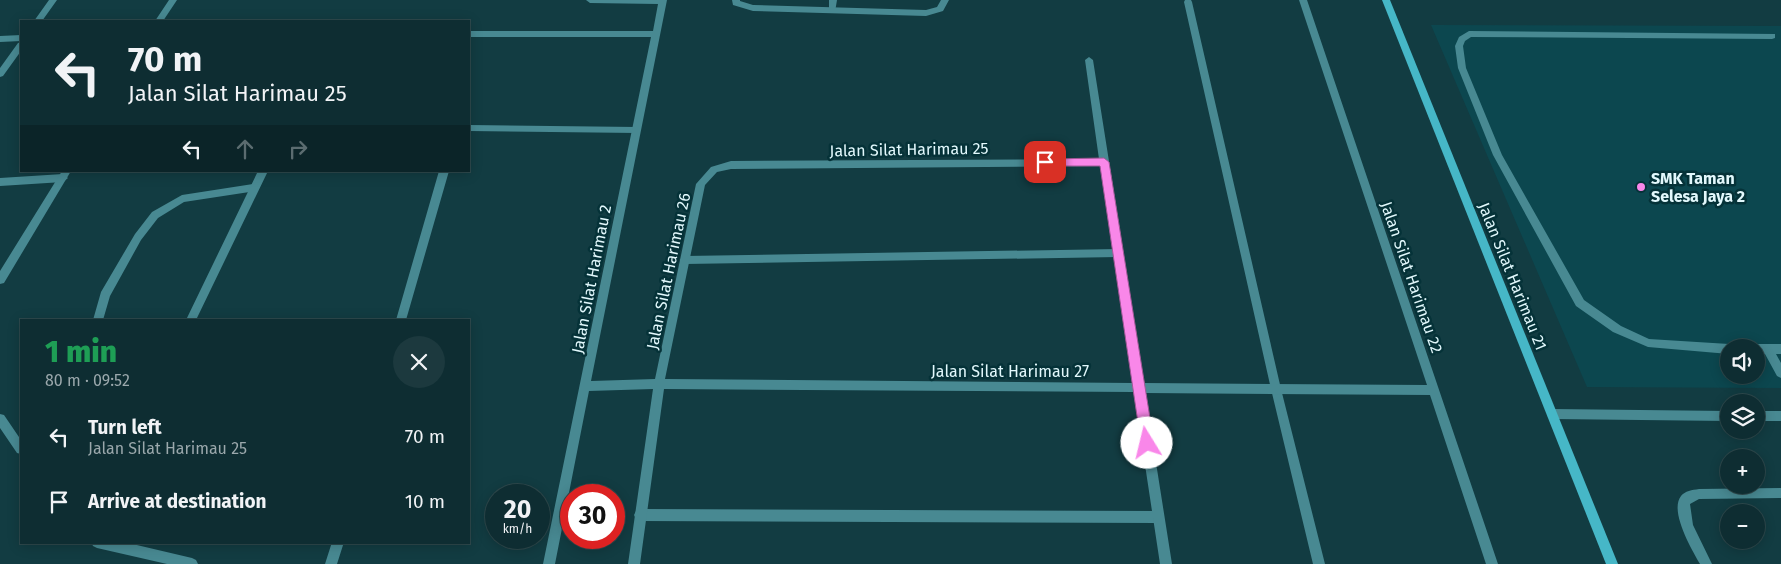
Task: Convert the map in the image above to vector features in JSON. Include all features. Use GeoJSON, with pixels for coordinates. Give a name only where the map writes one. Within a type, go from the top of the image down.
{"type":"FeatureCollection","features":[{"type":"Feature","properties":{"kind":"street"},"geometry":{"type":"LineString","coordinates":[[39,20],[53,0]]}},
{"type":"Feature","properties":{"kind":"street"},"geometry":{"type":"LineString","coordinates":[[160,20],[173,0]]}},
{"type":"Feature","properties":{"kind":"street"},"geometry":{"type":"LineString","coordinates":[[590,0],[663,0]]}},
{"type":"Feature","properties":{"kind":"street","name":"Jalan Silat Harimau 2"},"geometry":{"type":"LineString","coordinates":[[549,564],[663,0]]}},
{"type":"Feature","properties":{"kind":"street"},"geometry":{"type":"LineString","coordinates":[[832,10],[833,0]]}},
{"type":"Feature","properties":{"kind":"street"},"geometry":{"type":"LineString","coordinates":[[736,1],[754,8],[926,13],[940,9],[945,0]]}},
{"type":"Feature","properties":{"kind":"street","name":"Jalan Silat Harimau 22"},"geometry":{"type":"LineString","coordinates":[[1303,0],[1492,564]]}},
{"type":"Feature","properties":{"kind":"street","name":"Jalan Silat Harimau 21"},"geometry":{"type":"LineString","coordinates":[[1386,0],[1612,564]]}},
{"type":"Feature","properties":{"kind":"street"},"geometry":{"type":"LineString","coordinates":[[1188,2],[1276,389],[1319,564]]}},
{"type":"Feature","properties":{"kind":"street"},"geometry":{"type":"LineString","coordinates":[[470,34],[656,34]]}},
{"type":"Feature","properties":{"kind":"street"},"geometry":{"type":"LineString","coordinates":[[1720,348],[1648,343],[1617,329],[1580,303],[1498,155],[1462,68],[1459,46],[1462,39],[1469,34],[1772,36]]}},
{"type":"Feature","properties":{"kind":"street"},"geometry":{"type":"LineString","coordinates":[[0,39],[20,38]]}},
{"type":"Feature","properties":{"kind":"street"},"geometry":{"type":"LineString","coordinates":[[0,74],[20,45]]}},
{"type":"Feature","properties":{"kind":"street"},"geometry":{"type":"LineString","coordinates":[[1089,60],[1166,564]]}},
{"type":"Feature","properties":{"kind":"street"},"geometry":{"type":"LineString","coordinates":[[470,128],[637,130]]}},
{"type":"Feature","properties":{"kind":"street","name":"Jalan Silat Harimau 25"},"geometry":{"type":"LineString","coordinates":[[714,169],[732,165],[1104,162]]}},
{"type":"Feature","properties":{"kind":"street","name":"Jalan Silat Harimau 26"},"geometry":{"type":"LineString","coordinates":[[634,564],[659,384],[701,184],[714,169]]}},
{"type":"Feature","properties":{"kind":"street"},"geometry":{"type":"LineString","coordinates":[[191,319],[253,188],[262,172]]}},
{"type":"Feature","properties":{"kind":"street"},"geometry":{"type":"LineString","coordinates":[[401,319],[444,172]]}},
{"type":"Feature","properties":{"kind":"street"},"geometry":{"type":"LineString","coordinates":[[0,182],[65,175]]}},
{"type":"Feature","properties":{"kind":"street"},"geometry":{"type":"LineString","coordinates":[[0,280],[65,175]]}},
{"type":"Feature","properties":{"kind":"street"},"geometry":{"type":"LineString","coordinates":[[98,319],[105,295],[138,237],[155,215],[182,199],[253,188]]}},
{"type":"Feature","properties":{"kind":"street"},"geometry":{"type":"LineString","coordinates":[[685,260],[1118,253]]}},
{"type":"Feature","properties":{"kind":"street"},"geometry":{"type":"LineString","coordinates":[[1781,348],[1768,349],[1781,373]]}},
{"type":"Feature","properties":{"kind":"street","name":"Jalan Silat Harimau 27"},"geometry":{"type":"LineString","coordinates":[[585,386],[659,384],[1434,390]]}},
{"type":"Feature","properties":{"kind":"street"},"geometry":{"type":"LineString","coordinates":[[1552,414],[1720,416]]}},
{"type":"Feature","properties":{"kind":"street"},"geometry":{"type":"LineString","coordinates":[[1765,416],[1781,416]]}},
{"type":"Feature","properties":{"kind":"street"},"geometry":{"type":"LineString","coordinates":[[0,419],[20,448]]}},
{"type":"Feature","properties":{"kind":"street"},"geometry":{"type":"LineString","coordinates":[[1706,564],[1685,518],[1682,509],[1684,501],[1690,496],[1699,494],[1781,493]]}},
{"type":"Feature","properties":{"kind":"street"},"geometry":{"type":"LineString","coordinates":[[640,515],[1158,517]]}},
{"type":"Feature","properties":{"kind":"street"},"geometry":{"type":"LineString","coordinates":[[106,544],[192,564]]}},
{"type":"Feature","properties":{"kind":"street"},"geometry":{"type":"LineString","coordinates":[[331,564],[337,544]]}},
{"type":"Feature","properties":{"kind":"shaded area","name":"SMK Taman Selesa Jaya 2"},"geometry":{"type":"Polygon","coordinates":[[[1431,25],[1781,26],[1781,388],[1587,387],[1431,25]]]}},
{"type":"Feature","properties":{"kind":"place","name":"SMK Taman Selesa Jaya 2"},"geometry":{"type":"Point","coordinates":[1641,187]}},
{"type":"Feature","properties":{"kind":"route"},"geometry":{"type":"LineString","coordinates":[[1045,162],[1104,162],[1147,443]]}}]}
